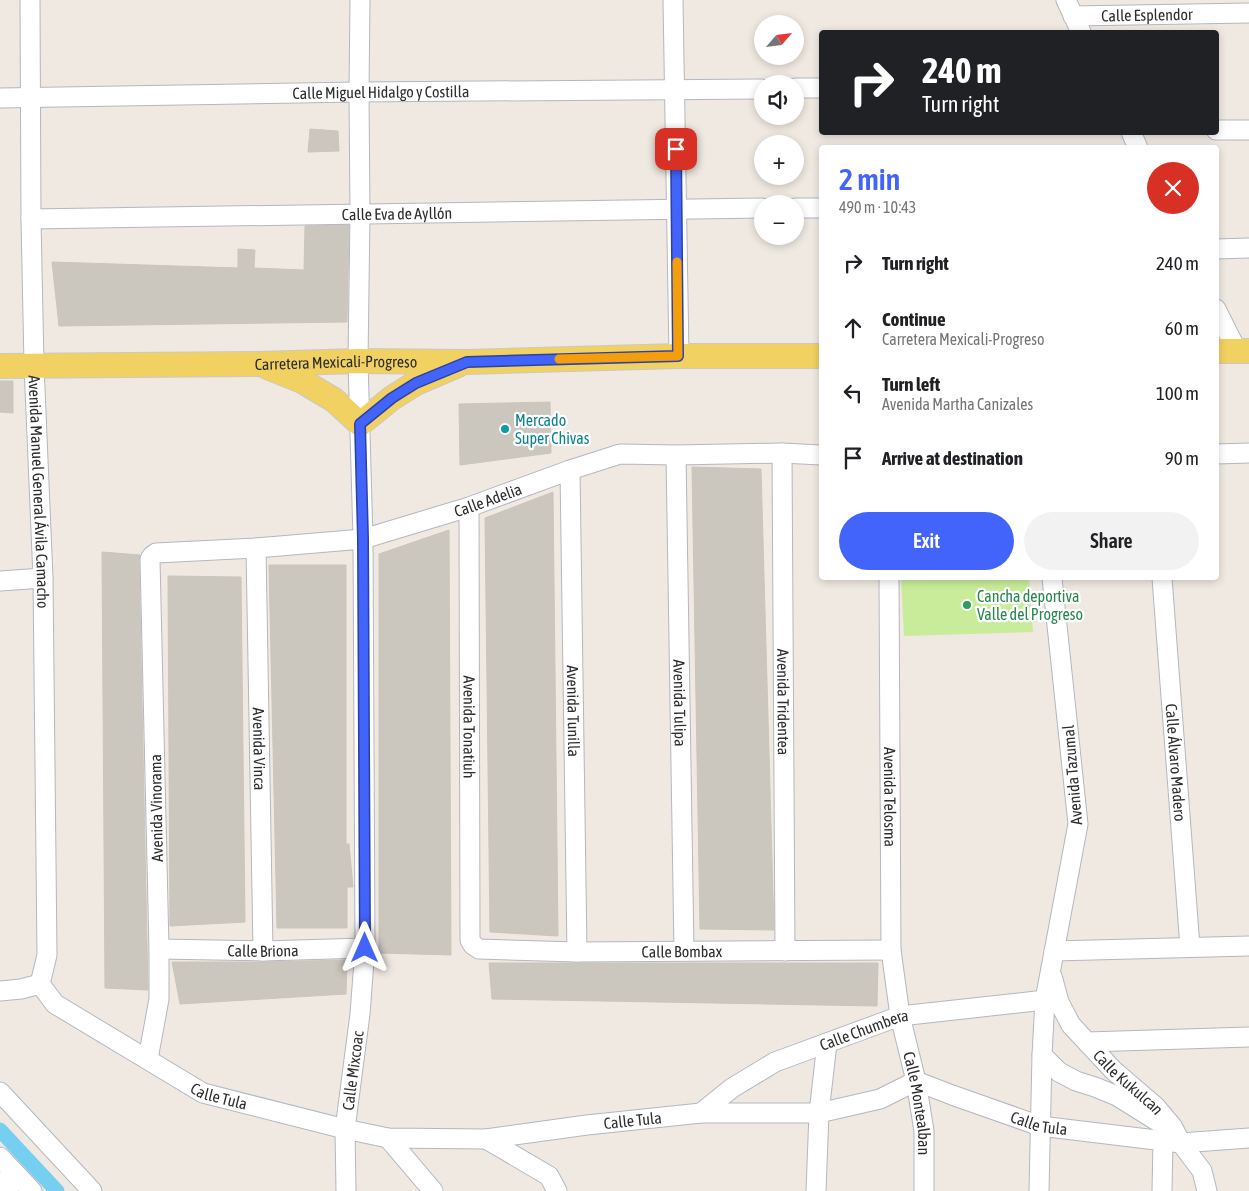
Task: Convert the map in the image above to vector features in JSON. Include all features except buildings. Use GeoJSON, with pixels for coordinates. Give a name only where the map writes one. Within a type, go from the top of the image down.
{"type":"FeatureCollection","features":[{"type":"Feature","properties":{"kind":"main road","name":"Carretera Mexicali-Progreso"},"geometry":{"type":"LineString","coordinates":[[0,366],[259,364],[358,360],[467,362],[678,356],[819,356]]}},
{"type":"Feature","properties":{"kind":"main road"},"geometry":{"type":"LineString","coordinates":[[259,364],[302,381],[334,400],[360,424],[392,398],[416,383],[467,362]]}},
{"type":"Feature","properties":{"kind":"street","name":"Avenida Manuel General Ávila Camacho"},"geometry":{"type":"LineString","coordinates":[[30,0],[31,219],[34,365],[43,578],[47,955],[40,984]]}},
{"type":"Feature","properties":{"kind":"street","name":"Calle Mixcoac"},"geometry":{"type":"LineString","coordinates":[[346,1191],[345,1129],[360,1014],[365,948],[363,539],[358,360],[360,0]]}},
{"type":"Feature","properties":{"kind":"street"},"geometry":{"type":"LineString","coordinates":[[673,0],[678,356]]}},
{"type":"Feature","properties":{"kind":"street","name":"Calle Esplendor"},"geometry":{"type":"LineString","coordinates":[[1073,16],[1177,7],[1249,13]]}},
{"type":"Feature","properties":{"kind":"street"},"geometry":{"type":"LineString","coordinates":[[804,88],[819,88]]}},
{"type":"Feature","properties":{"kind":"street","name":"Calle Miguel Hidalgo y Costilla"},"geometry":{"type":"LineString","coordinates":[[0,98],[754,89]]}},
{"type":"Feature","properties":{"kind":"street"},"geometry":{"type":"LineString","coordinates":[[1219,130],[1249,130]]}},
{"type":"Feature","properties":{"kind":"street","name":"Calle Eva de Ayllón"},"geometry":{"type":"LineString","coordinates":[[31,219],[754,208]]}},
{"type":"Feature","properties":{"kind":"street"},"geometry":{"type":"LineString","coordinates":[[804,208],[819,208]]}},
{"type":"Feature","properties":{"kind":"street"},"geometry":{"type":"LineString","coordinates":[[1219,249],[1249,248]]}},
{"type":"Feature","properties":{"kind":"street"},"geometry":{"type":"LineString","coordinates":[[1219,316],[1234,351]]}},
{"type":"Feature","properties":{"kind":"street","name":"Calle Adelia"},"geometry":{"type":"LineString","coordinates":[[152,556],[156,553],[256,548],[363,539],[468,507],[620,454],[782,453],[819,456]]}},
{"type":"Feature","properties":{"kind":"street","name":"Avenida Tridentea"},"geometry":{"type":"LineString","coordinates":[[782,453],[786,951]]}},
{"type":"Feature","properties":{"kind":"street"},"geometry":{"type":"LineString","coordinates":[[1219,454],[1249,453]]}},
{"type":"Feature","properties":{"kind":"street","name":"Avenida Tulipa"},"geometry":{"type":"LineString","coordinates":[[676,455],[684,951]]}},
{"type":"Feature","properties":{"kind":"street","name":"Avenida Tunilla"},"geometry":{"type":"LineString","coordinates":[[570,470],[577,952]]}},
{"type":"Feature","properties":{"kind":"street","name":"Avenida Tonatiuh"},"geometry":{"type":"LineString","coordinates":[[468,507],[470,940],[473,945]]}},
{"type":"Feature","properties":{"kind":"street","name":"Avenida Vinca"},"geometry":{"type":"LineString","coordinates":[[256,548],[262,951]]}},
{"type":"Feature","properties":{"kind":"street","name":"Avenida Vinorama"},"geometry":{"type":"LineString","coordinates":[[148,1059],[160,999],[150,559],[152,556]]}},
{"type":"Feature","properties":{"kind":"street"},"geometry":{"type":"LineString","coordinates":[[0,581],[43,578]]}},
{"type":"Feature","properties":{"kind":"street","name":"Avenida Telosma"},"geometry":{"type":"LineString","coordinates":[[890,580],[891,950],[900,1016]]}},
{"type":"Feature","properties":{"kind":"street","name":"Avenida Tazumal"},"geometry":{"type":"LineString","coordinates":[[1039,1191],[1045,1000],[1078,824],[1052,580]]}},
{"type":"Feature","properties":{"kind":"street","name":"Calle Álvaro Madero"},"geometry":{"type":"LineString","coordinates":[[1162,580],[1190,947]]}},
{"type":"Feature","properties":{"kind":"street","name":"Calle Bombax"},"geometry":{"type":"LineString","coordinates":[[473,945],[479,949],[577,952],[891,950]]}},
{"type":"Feature","properties":{"kind":"street"},"geometry":{"type":"LineString","coordinates":[[1054,951],[1249,946]]}},
{"type":"Feature","properties":{"kind":"street","name":"Calle Briona"},"geometry":{"type":"LineString","coordinates":[[159,950],[262,951],[365,948]]}},
{"type":"Feature","properties":{"kind":"street","name":"Calle Kukulcan"},"geometry":{"type":"LineString","coordinates":[[1050,972],[1060,1002],[1071,1025],[1113,1070],[1156,1107],[1172,1137],[1202,1171],[1207,1191]]}},
{"type":"Feature","properties":{"kind":"street"},"geometry":{"type":"LineString","coordinates":[[0,991],[21,989],[40,984]]}},
{"type":"Feature","properties":{"kind":"street","name":"Calle Tula"},"geometry":{"type":"LineString","coordinates":[[40,984],[55,1004],[203,1093],[388,1138],[486,1139],[588,1125],[701,1113],[819,1113],[880,1099],[916,1081],[1040,1126],[1172,1137],[1249,1138]]}},
{"type":"Feature","properties":{"kind":"street","name":"Calle Chumbera"},"geometry":{"type":"LineString","coordinates":[[701,1113],[732,1088],[775,1062],[900,1016],[1045,1000]]}},
{"type":"Feature","properties":{"kind":"street","name":"Calle Montealban"},"geometry":{"type":"LineString","coordinates":[[900,1016],[916,1081],[924,1131],[924,1191]]}},
{"type":"Feature","properties":{"kind":"street"},"geometry":{"type":"LineString","coordinates":[[1088,1042],[1249,1037]]}},
{"type":"Feature","properties":{"kind":"street"},"geometry":{"type":"LineString","coordinates":[[816,1191],[819,1113],[827,1043]]}},
{"type":"Feature","properties":{"kind":"street"},"geometry":{"type":"LineString","coordinates":[[1042,1055],[1059,1072],[1076,1081],[1117,1096],[1157,1121],[1172,1137],[1162,1191]]}},
{"type":"Feature","properties":{"kind":"street"},"geometry":{"type":"LineString","coordinates":[[0,1092],[92,1191]]}},
{"type":"Feature","properties":{"kind":"street"},"geometry":{"type":"LineString","coordinates":[[388,1138],[433,1191]]}},
{"type":"Feature","properties":{"kind":"street"},"geometry":{"type":"LineString","coordinates":[[486,1139],[549,1176],[557,1191]]}},
{"type":"Feature","properties":{"kind":"street"},"geometry":{"type":"LineString","coordinates":[[0,1157],[32,1191]]}},
{"type":"Feature","properties":{"kind":"street"},"geometry":{"type":"LineString","coordinates":[[1202,1171],[1217,1191]]}},
{"type":"Feature","properties":{"kind":"street"},"geometry":{"type":"LineString","coordinates":[[0,1181],[9,1191]]}},
{"type":"Feature","properties":{"kind":"green space","name":"Cancha deportiva Valle del Progreso"},"geometry":{"type":"Polygon","coordinates":[[[901,580],[1029,580],[1033,632],[904,636],[901,580]]]}},
{"type":"Feature","properties":{"kind":"waterway"},"geometry":{"type":"LineString","coordinates":[[0,1130],[57,1191]]}},
{"type":"Feature","properties":{"kind":"slow traffic"},"geometry":{"type":"LineString","coordinates":[[559,359],[678,356],[677,262]]}},
{"type":"Feature","properties":{"kind":"place","name":"Mercado Super Chivas"},"geometry":{"type":"Point","coordinates":[505,429]}},
{"type":"Feature","properties":{"kind":"place","name":"Cancha deportiva Valle del Progreso"},"geometry":{"type":"Point","coordinates":[967,605]}},
{"type":"Feature","properties":{"kind":"route"},"geometry":{"type":"LineString","coordinates":[[365,948],[363,539],[360,424],[392,398],[416,383],[467,362],[678,356],[676,149]]}}]}
